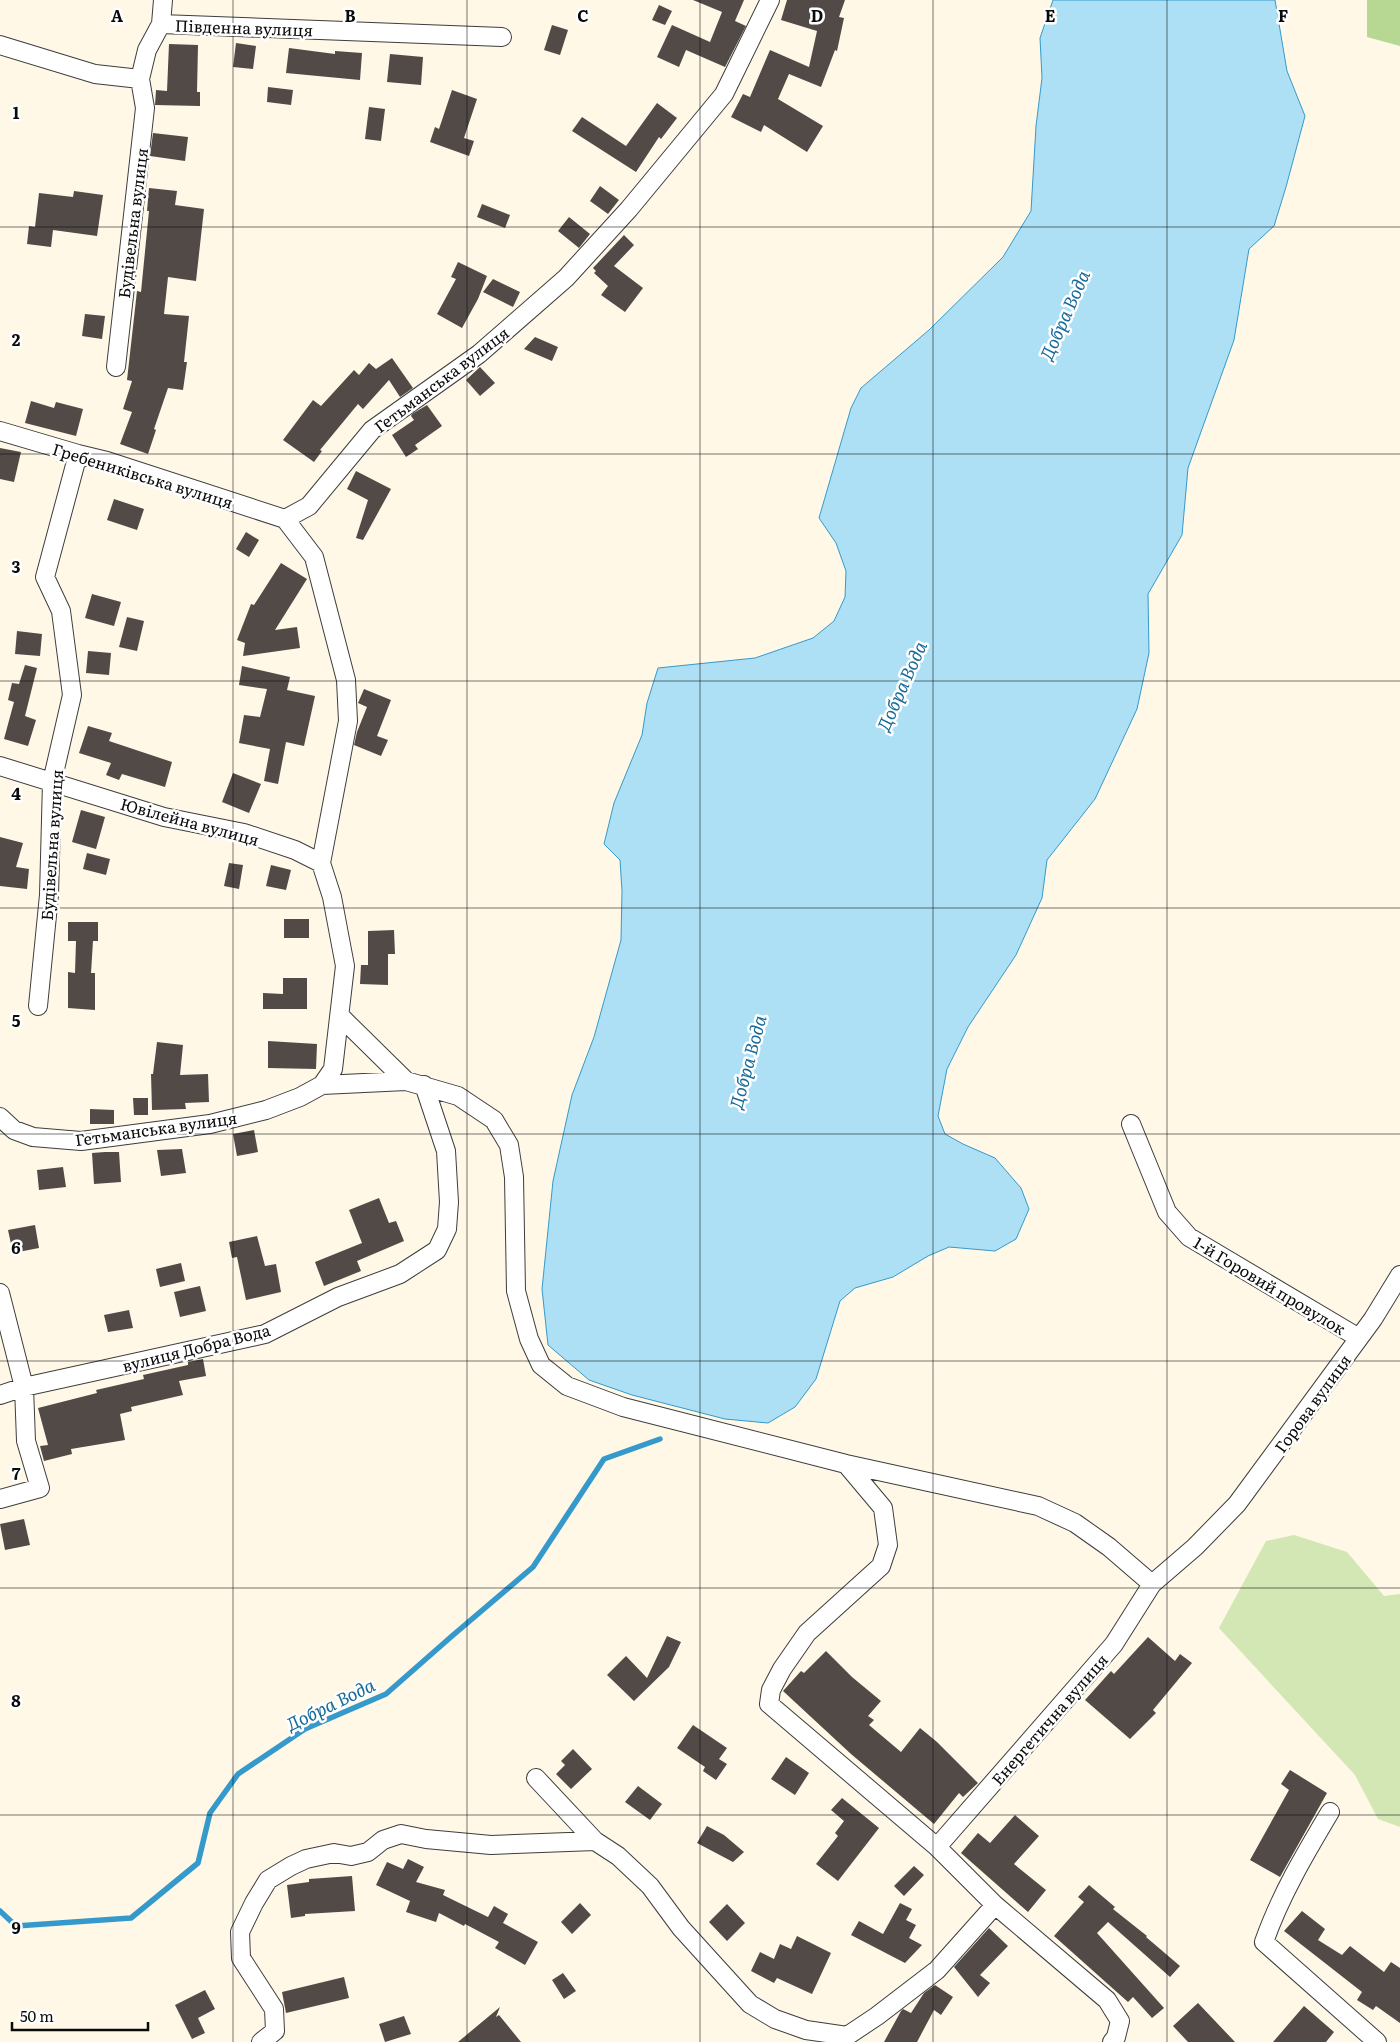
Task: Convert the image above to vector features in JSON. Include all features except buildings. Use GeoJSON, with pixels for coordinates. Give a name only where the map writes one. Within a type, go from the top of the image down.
{"type":"FeatureCollection","features":[{"type":"Feature","properties":{"kind":"street"},"geometry":{"type":"LineString","coordinates":[[161,24],[163,0]]}},
{"type":"Feature","properties":{"kind":"street","name":"Гетьманська вулиця"},"geometry":{"type":"LineString","coordinates":[[285,519],[310,506],[372,430],[479,354],[566,278],[629,209],[724,94],[770,0]]}},
{"type":"Feature","properties":{"kind":"street","name":"Південна вулиця"},"geometry":{"type":"LineString","coordinates":[[140,79],[147,50],[161,24],[502,37]]}},
{"type":"Feature","properties":{"kind":"street"},"geometry":{"type":"LineString","coordinates":[[0,46],[95,74],[140,79]]}},
{"type":"Feature","properties":{"kind":"street","name":"Будівельна вулиця"},"geometry":{"type":"LineString","coordinates":[[116,367],[145,108],[140,79]]}},
{"type":"Feature","properties":{"kind":"street","name":"Гребениківська вулиця"},"geometry":{"type":"LineString","coordinates":[[0,432],[78,454],[108,460],[285,519]]}},
{"type":"Feature","properties":{"kind":"street","name":"Будівельна вулиця"},"geometry":{"type":"LineString","coordinates":[[38,1006],[49,895],[52,782],[72,695],[61,611],[46,577],[78,454]]}},
{"type":"Feature","properties":{"kind":"street"},"geometry":{"type":"LineString","coordinates":[[285,519],[314,558],[346,680],[348,721],[321,863],[332,897],[346,966],[333,1069],[322,1085]]}},
{"type":"Feature","properties":{"kind":"street","name":"Ювілейна вулиця"},"geometry":{"type":"LineString","coordinates":[[0,766],[164,817],[244,833],[295,850],[321,863]]}},
{"type":"Feature","properties":{"kind":"street"},"geometry":{"type":"LineString","coordinates":[[341,1017],[406,1081]]}},
{"type":"Feature","properties":{"kind":"street"},"geometry":{"type":"LineString","coordinates":[[322,1085],[406,1081],[458,1096],[494,1120],[509,1145],[514,1177],[516,1290],[529,1339],[541,1365],[567,1386],[623,1407],[846,1464],[1038,1506],[1074,1523],[1102,1542],[1152,1584]]}},
{"type":"Feature","properties":{"kind":"street","name":"Гетьманська вулиця"},"geometry":{"type":"LineString","coordinates":[[0,1117],[14,1130],[33,1137],[81,1142],[210,1124],[266,1110],[300,1097],[322,1085]]}},
{"type":"Feature","properties":{"kind":"street","name":"вулиця Добра Вода"},"geometry":{"type":"LineString","coordinates":[[0,1395],[24,1387],[265,1334],[338,1297],[400,1274],[437,1250],[447,1229],[449,1202],[446,1151],[424,1085]]}},
{"type":"Feature","properties":{"kind":"street","name":"1-й Горовий провулок"},"geometry":{"type":"LineString","coordinates":[[1131,1124],[1167,1212],[1189,1237],[1359,1338]]}},
{"type":"Feature","properties":{"kind":"street","name":"Горова вулиця"},"geometry":{"type":"LineString","coordinates":[[1152,1584],[1195,1547],[1237,1504],[1359,1338],[1400,1275]]}},
{"type":"Feature","properties":{"kind":"street"},"geometry":{"type":"LineString","coordinates":[[0,1293],[24,1387],[26,1441],[40,1488],[0,1499]]}},
{"type":"Feature","properties":{"kind":"street"},"geometry":{"type":"LineString","coordinates":[[846,1464],[883,1508],[888,1545],[881,1566],[808,1633],[782,1669],[771,1690],[768,1704],[937,1848],[995,1905],[1107,2000],[1120,2021],[1116,2037],[1112,2042]]}},
{"type":"Feature","properties":{"kind":"street","name":"Енергетична вулиця"},"geometry":{"type":"LineString","coordinates":[[937,1848],[1114,1644],[1152,1584]]}},
{"type":"Feature","properties":{"kind":"street"},"geometry":{"type":"LineString","coordinates":[[536,1778],[595,1841],[618,1856],[650,1886],[680,1928],[750,2004],[809,2036],[845,2039],[937,1970],[995,1905]]}},
{"type":"Feature","properties":{"kind":"street"},"geometry":{"type":"LineString","coordinates":[[1330,1812],[1294,1874],[1272,1919],[1264,1942],[1377,2042]]}},
{"type":"Feature","properties":{"kind":"street"},"geometry":{"type":"LineString","coordinates":[[261,2042],[275,2031],[274,2009],[241,1958],[240,1932],[268,1880],[291,1866],[306,1859],[334,1853],[351,1856],[368,1852],[383,1840],[400,1834],[434,1840],[492,1845],[595,1841]]}},
{"type":"Feature","properties":{"kind":"green space"},"geometry":{"type":"Polygon","coordinates":[[[1367,0],[1400,0],[1400,46],[1367,37],[1367,0]]]}},
{"type":"Feature","properties":{"kind":"green space"},"geometry":{"type":"Polygon","coordinates":[[[1294,1535],[1347,1552],[1384,1596],[1400,1594],[1400,1827],[1378,1819],[1355,1775],[1219,1628],[1266,1541],[1294,1535]]]}},
{"type":"Feature","properties":{"kind":"water"},"geometry":{"type":"Polygon","coordinates":[[[1053,0],[1275,0],[1287,71],[1305,116],[1274,226],[1249,249],[1234,340],[1188,468],[1182,535],[1148,594],[1149,653],[1137,709],[1095,799],[1047,860],[1042,898],[1016,955],[968,1027],[947,1069],[938,1116],[945,1134],[995,1158],[1021,1188],[1029,1209],[1016,1239],[995,1251],[949,1247],[928,1256],[893,1277],[855,1288],[840,1301],[816,1379],[795,1407],[768,1423],[725,1419],[632,1395],[589,1380],[548,1345],[542,1289],[553,1181],[572,1095],[594,1037],[621,940],[622,891],[620,860],[604,844],[614,803],[642,735],[647,703],[658,668],[755,658],[813,638],[834,621],[845,597],[846,571],[836,543],[819,518],[851,408],[861,388],[929,330],[1003,257],[1031,211],[1036,126],[1042,78],[1040,38],[1053,0]]]}},
{"type":"Feature","properties":{"kind":"waterway","name":"Добра Вода"},"geometry":{"type":"LineString","coordinates":[[0,1911],[16,1926],[131,1918],[198,1863],[210,1813],[238,1774],[305,1729],[386,1694],[533,1567],[604,1459],[660,1439]]}}]}
